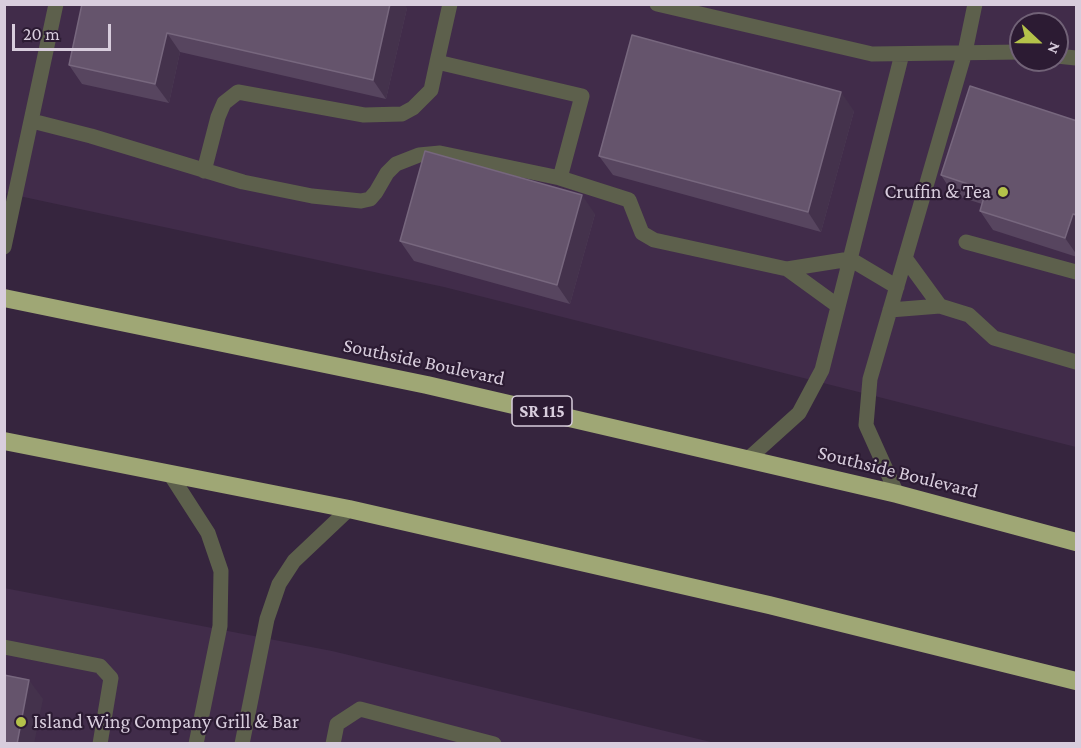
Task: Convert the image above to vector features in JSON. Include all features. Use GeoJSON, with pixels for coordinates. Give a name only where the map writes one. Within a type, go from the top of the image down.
{"type":"FeatureCollection","features":[{"type":"Feature","properties":{"kind":"highway","name":"Southside Boulevard"},"geometry":{"type":"LineString","coordinates":[[4,298],[427,385],[897,494],[1077,542]]}},
{"type":"Feature","properties":{"kind":"highway"},"geometry":{"type":"LineString","coordinates":[[4,441],[349,509],[769,605],[1077,681]]}},
{"type":"Feature","properties":{"kind":"street"},"geometry":{"type":"LineString","coordinates":[[4,247],[56,4]]}},
{"type":"Feature","properties":{"kind":"street"},"geometry":{"type":"LineString","coordinates":[[204,171],[218,117],[224,103],[238,92],[364,115],[402,114],[413,108],[431,90],[450,4]]}},
{"type":"Feature","properties":{"kind":"street"},"geometry":{"type":"LineString","coordinates":[[657,4],[872,54],[1009,52]]}},
{"type":"Feature","properties":{"kind":"street"},"geometry":{"type":"LineString","coordinates":[[897,494],[866,425],[870,379],[965,52],[975,4]]}},
{"type":"Feature","properties":{"kind":"street"},"geometry":{"type":"LineString","coordinates":[[748,459],[799,413],[822,370],[902,54]]}},
{"type":"Feature","properties":{"kind":"street"},"geometry":{"type":"LineString","coordinates":[[437,62],[582,96],[560,178]]}},
{"type":"Feature","properties":{"kind":"street"},"geometry":{"type":"LineString","coordinates":[[32,121],[91,136],[243,182],[301,194],[361,201],[370,200],[387,173],[396,164],[419,155],[440,153],[560,178],[629,200],[642,233],[654,240],[788,269],[850,260],[897,287]]}},
{"type":"Feature","properties":{"kind":"street"},"geometry":{"type":"LineString","coordinates":[[966,242],[1077,272]]}},
{"type":"Feature","properties":{"kind":"street"},"geometry":{"type":"LineString","coordinates":[[905,258],[940,306]]}},
{"type":"Feature","properties":{"kind":"street"},"geometry":{"type":"LineString","coordinates":[[788,269],[838,306]]}},
{"type":"Feature","properties":{"kind":"street"},"geometry":{"type":"LineString","coordinates":[[890,310],[940,306],[969,315],[994,338],[1077,362]]}},
{"type":"Feature","properties":{"kind":"street"},"geometry":{"type":"LineString","coordinates":[[170,474],[208,533],[221,571],[220,626],[196,744]]}},
{"type":"Feature","properties":{"kind":"street"},"geometry":{"type":"LineString","coordinates":[[242,744],[267,619],[279,584],[294,561],[349,509]]}},
{"type":"Feature","properties":{"kind":"street"},"geometry":{"type":"LineString","coordinates":[[4,647],[100,666],[111,678],[100,744]]}},
{"type":"Feature","properties":{"kind":"street"},"geometry":{"type":"LineString","coordinates":[[333,744],[337,724],[360,710],[494,744]]}},
{"type":"Feature","properties":{"kind":"shaded area"},"geometry":{"type":"Polygon","coordinates":[[[5,5],[1076,5],[1076,447],[444,287],[5,193],[5,5]]]}},
{"type":"Feature","properties":{"kind":"shaded area"},"geometry":{"type":"Polygon","coordinates":[[[4,588],[332,651],[715,743],[5,743],[4,588]]]}},
{"type":"Feature","properties":{"kind":"building"},"geometry":{"type":"Polygon","coordinates":[[[82,4],[390,4],[373,80],[167,33],[155,84],[69,65],[82,4]]]}},
{"type":"Feature","properties":{"kind":"building"},"geometry":{"type":"Polygon","coordinates":[[[632,35],[841,92],[808,212],[599,156],[632,35]]]}},
{"type":"Feature","properties":{"kind":"building"},"geometry":{"type":"Polygon","coordinates":[[[970,86],[1077,121],[1077,215],[1073,214],[1065,238],[980,211],[986,190],[941,175],[970,86]]]}},
{"type":"Feature","properties":{"kind":"building"},"geometry":{"type":"Polygon","coordinates":[[[425,151],[582,195],[557,285],[400,241],[425,151]]]}},
{"type":"Feature","properties":{"kind":"building"},"geometry":{"type":"Polygon","coordinates":[[[4,675],[29,680],[17,744],[4,744],[4,675]]]}},
{"type":"Feature","properties":{"kind":"place","name":"Cruffin & Tea"},"geometry":{"type":"Point","coordinates":[1003,192]}},
{"type":"Feature","properties":{"kind":"place","name":"Island Wing Company Grill & Bar"},"geometry":{"type":"Point","coordinates":[21,722]}}]}
